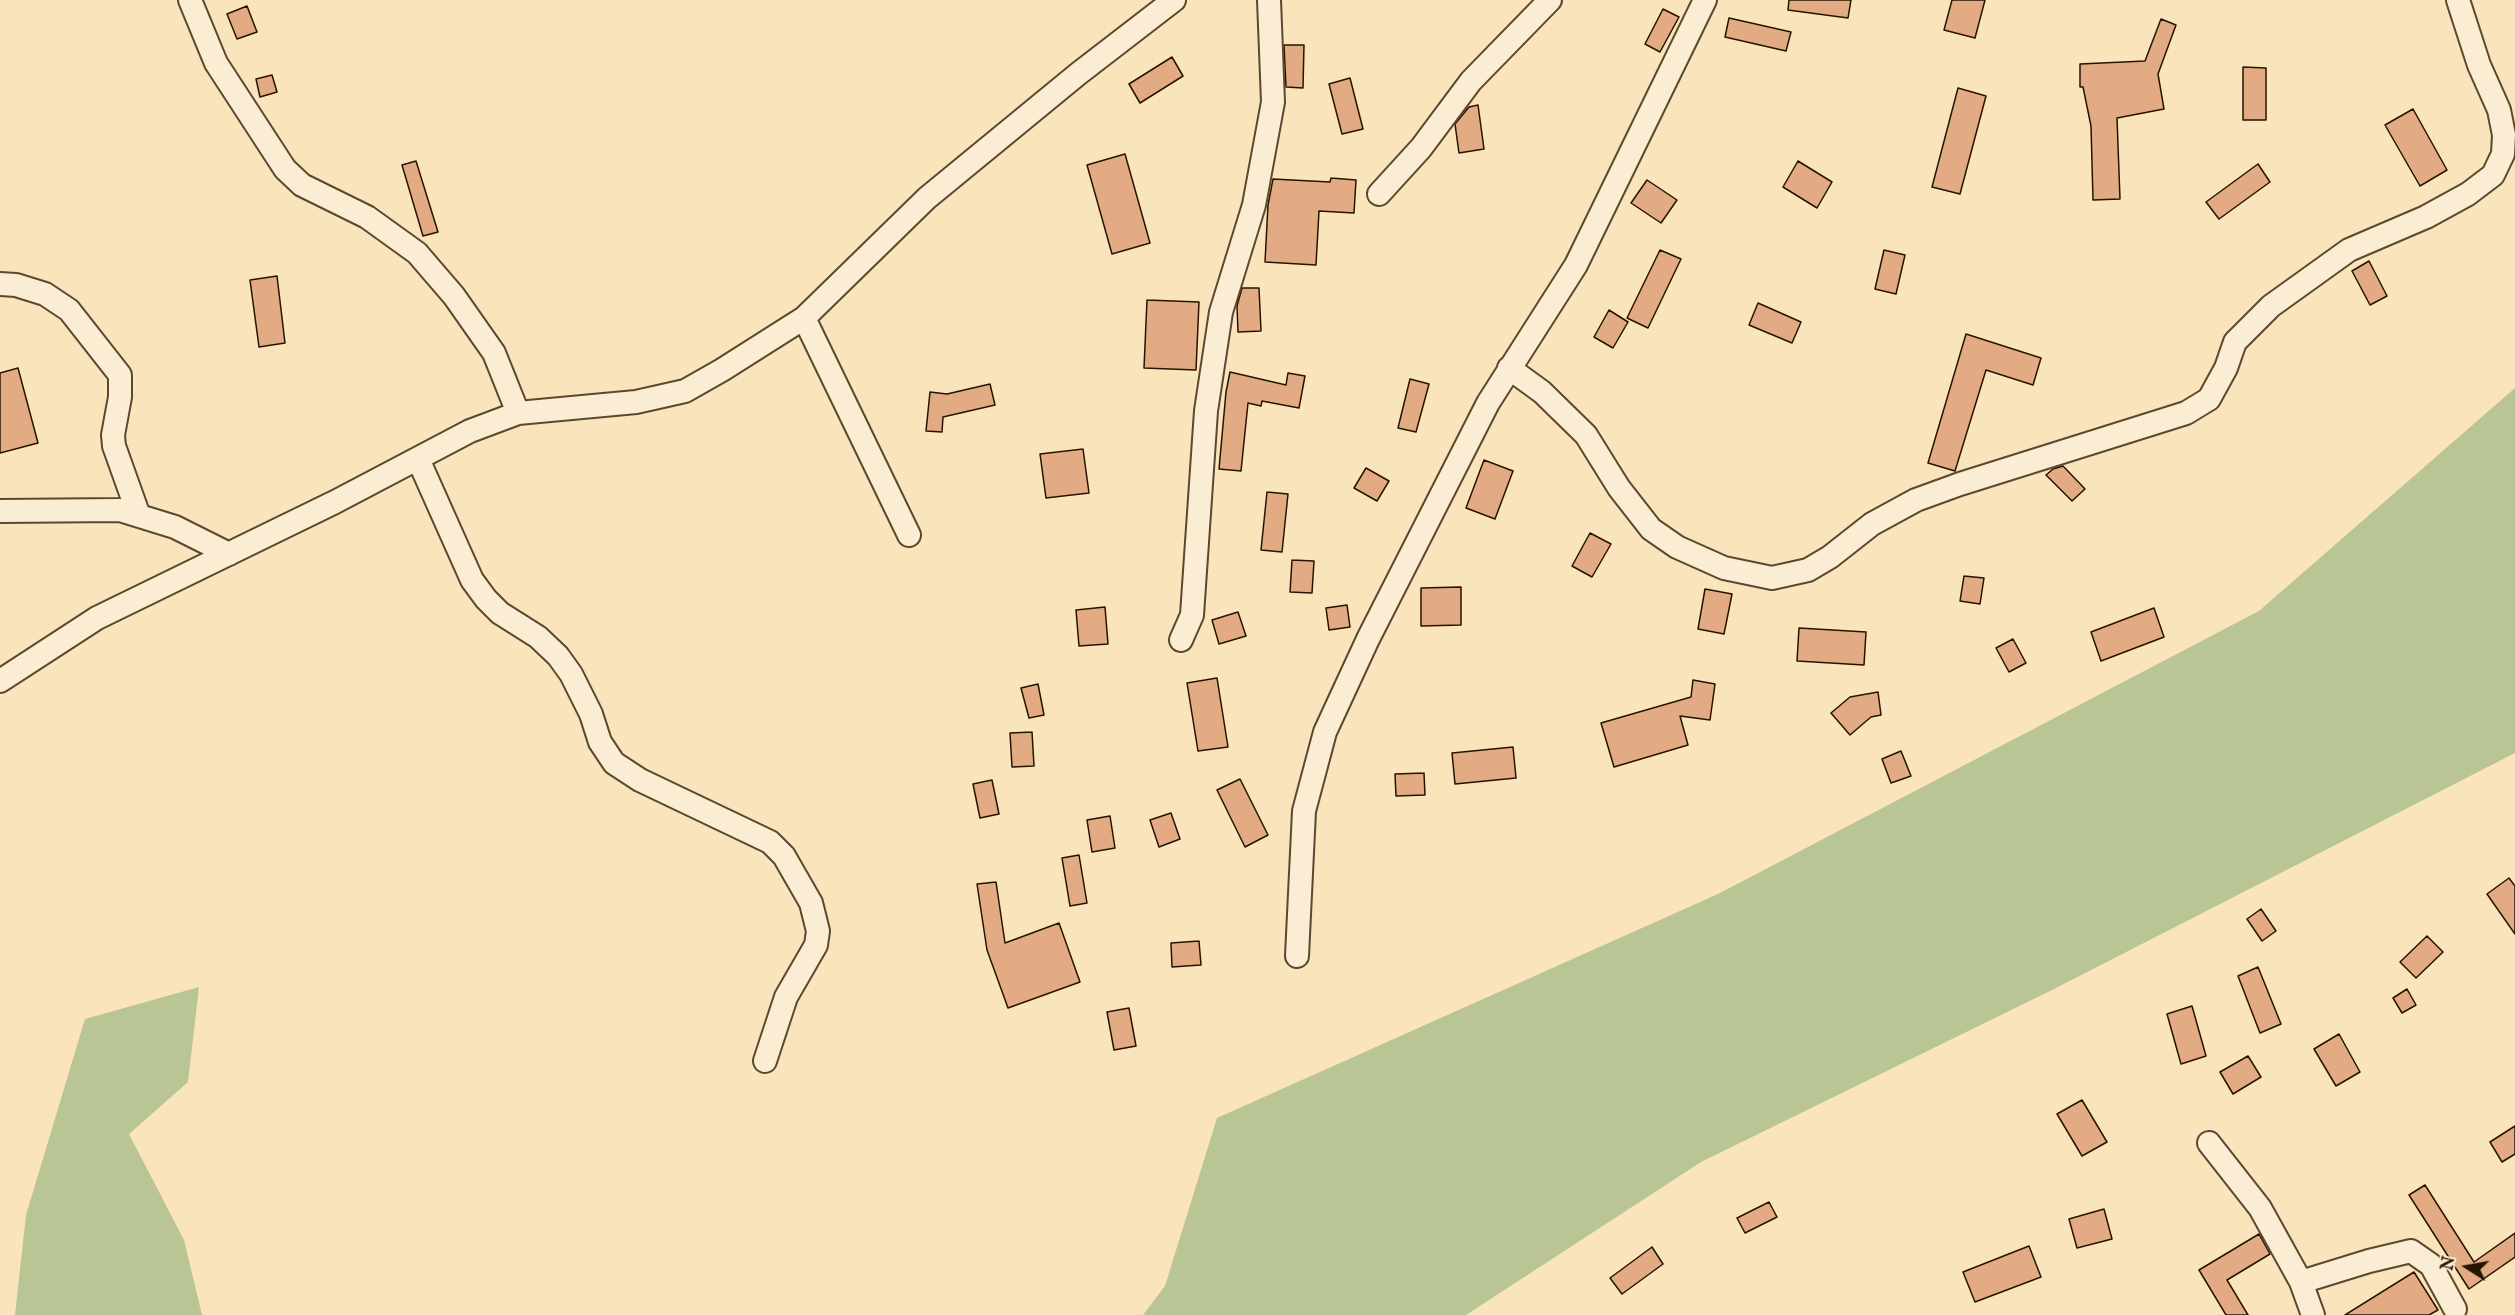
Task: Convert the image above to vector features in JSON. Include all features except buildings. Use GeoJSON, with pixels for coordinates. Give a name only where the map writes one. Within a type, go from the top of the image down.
{"type":"FeatureCollection","features":[{"type":"Feature","properties":{"kind":"street"},"geometry":{"type":"LineString","coordinates":[[190,0],[216,63],[285,169],[302,185],[368,217],[417,253],[454,296],[494,353],[518,413]]}},
{"type":"Feature","properties":{"kind":"street"},"geometry":{"type":"LineString","coordinates":[[0,681],[97,618],[229,554],[470,431],[518,413],[636,402],[685,391],[804,318],[927,198],[1078,74],[1174,0]]}},
{"type":"Feature","properties":{"kind":"street"},"geometry":{"type":"LineString","coordinates":[[1181,640],[1192,615],[1206,411],[1221,312],[1254,206],[1273,102],[1269,0]]}},
{"type":"Feature","properties":{"kind":"street"},"geometry":{"type":"LineString","coordinates":[[1378,194],[1421,148],[1441,118],[1471,81],[1550,0]]}},
{"type":"Feature","properties":{"kind":"street"},"geometry":{"type":"LineString","coordinates":[[1297,956],[1304,811],[1325,732],[1419,535],[1488,403],[1576,265],[1705,0]]}},
{"type":"Feature","properties":{"kind":"street"},"geometry":{"type":"LineString","coordinates":[[1509,368],[1542,392],[1586,435],[1619,488],[1651,529],[1677,547],[1724,568],[1772,578],[1808,570],[1830,557],[1872,524],[1916,500],[2187,413],[2209,399],[2226,368],[2235,342],[2271,306],[2349,250],[2426,217],[2468,194],[2493,175],[2504,154],[2504,135],[2499,110],[2479,65],[2458,0]]}},
{"type":"Feature","properties":{"kind":"street"},"geometry":{"type":"LineString","coordinates":[[0,284],[15,285],[45,294],[69,310],[120,375],[120,397],[113,435],[114,447],[139,516]]}},
{"type":"Feature","properties":{"kind":"street"},"geometry":{"type":"LineString","coordinates":[[804,318],[909,535]]}},
{"type":"Feature","properties":{"kind":"street"},"geometry":{"type":"LineString","coordinates":[[418,459],[472,580],[500,613],[538,637],[558,656],[572,674],[591,714],[600,742],[614,763],[640,780],[770,842],[784,856],[811,903],[818,931],[816,945],[786,997],[765,1061]]}},
{"type":"Feature","properties":{"kind":"street"},"geometry":{"type":"LineString","coordinates":[[0,511],[120,510],[175,527],[229,554]]}},
{"type":"Feature","properties":{"kind":"street"},"geometry":{"type":"LineString","coordinates":[[2209,1143],[2260,1208],[2301,1282],[2313,1315]]}},
{"type":"Feature","properties":{"kind":"street"},"geometry":{"type":"LineString","coordinates":[[2301,1282],[2412,1251],[2432,1265],[2455,1309]]}},
{"type":"Feature","properties":{"kind":"green space"},"geometry":{"type":"Polygon","coordinates":[[[2515,388],[2515,753],[2052,990],[1701,1162],[1466,1315],[1143,1315],[1165,1286],[1217,1118],[1718,894],[2259,611],[2515,388]]]}},
{"type":"Feature","properties":{"kind":"green space"},"geometry":{"type":"Polygon","coordinates":[[[199,987],[188,1082],[129,1134],[184,1240],[202,1315],[15,1315],[26,1215],[85,1019],[199,987]]]}}]}
